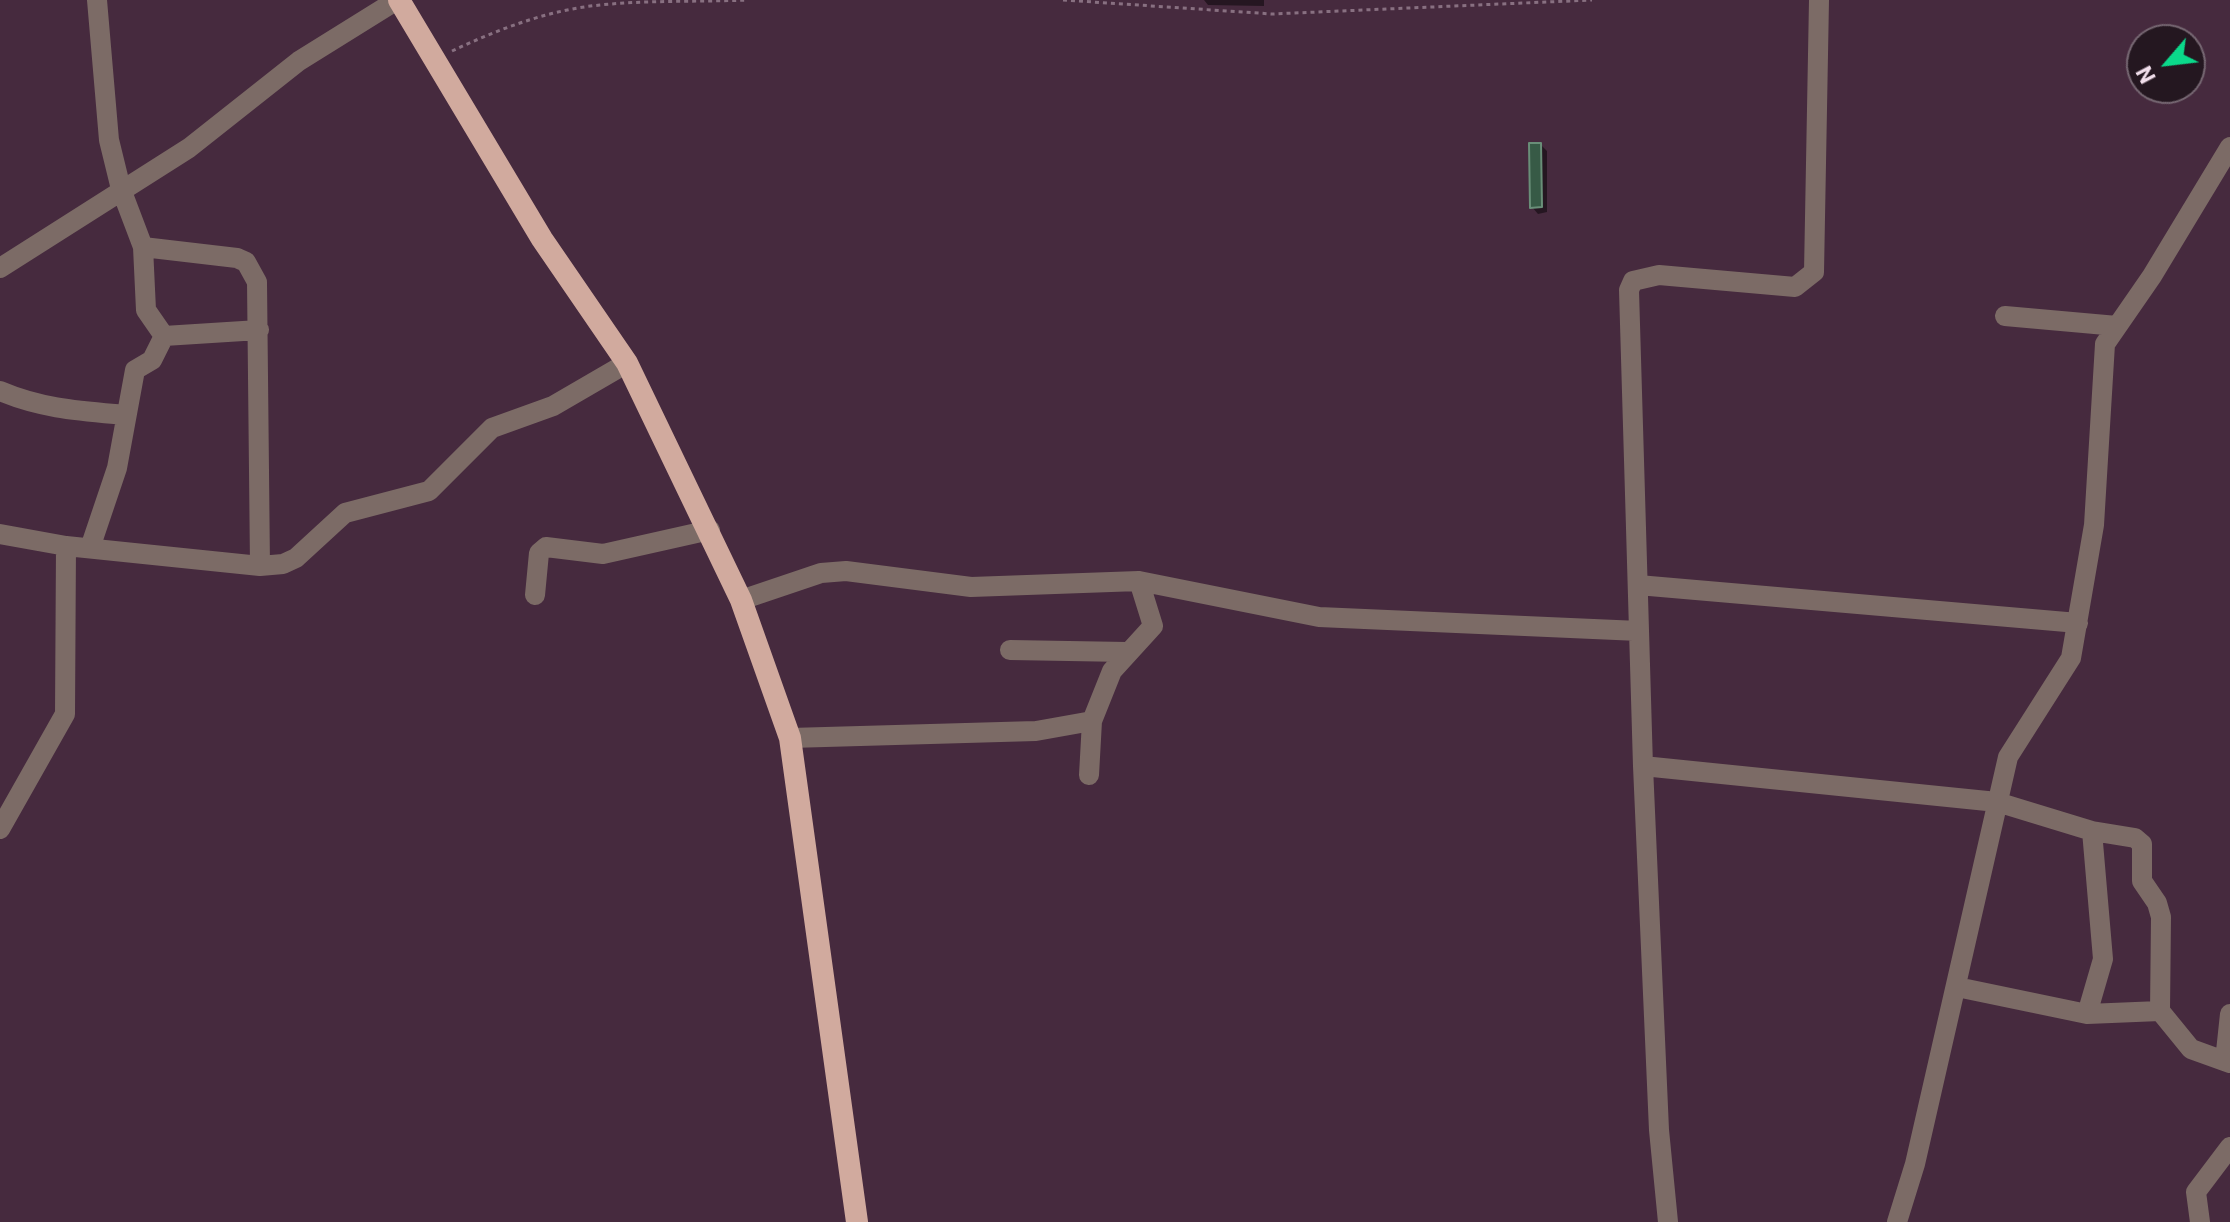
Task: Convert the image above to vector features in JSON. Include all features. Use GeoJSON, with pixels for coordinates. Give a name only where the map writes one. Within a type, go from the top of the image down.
{"type":"FeatureCollection","features":[{"type":"Feature","properties":{"kind":"highway"},"geometry":{"type":"LineString","coordinates":[[398,0],[437,58],[542,239],[627,363],[710,530],[741,600],[790,738],[857,1222]]}},
{"type":"Feature","properties":{"kind":"street"},"geometry":{"type":"LineString","coordinates":[[97,0],[109,140],[121,189],[143,247],[146,310],[164,336]]}},
{"type":"Feature","properties":{"kind":"street"},"geometry":{"type":"LineString","coordinates":[[0,268],[189,148],[299,61],[398,0]]}},
{"type":"Feature","properties":{"kind":"street"},"geometry":{"type":"LineString","coordinates":[[1668,1222],[1659,1130],[1643,766],[1629,290],[1633,281],[1659,275],[1795,287],[1814,272],[1819,0]]}},
{"type":"Feature","properties":{"kind":"street"},"geometry":{"type":"LineString","coordinates":[[1897,1222],[1915,1164],[2008,757],[2071,658],[2094,525],[2105,344],[2152,276],[2230,147]]}},
{"type":"Feature","properties":{"kind":"street"},"geometry":{"type":"LineString","coordinates":[[143,247],[237,258],[246,262],[257,282],[260,566]]}},
{"type":"Feature","properties":{"kind":"street"},"geometry":{"type":"LineString","coordinates":[[2005,316],[2117,326]]}},
{"type":"Feature","properties":{"kind":"street"},"geometry":{"type":"LineString","coordinates":[[164,336],[259,330]]}},
{"type":"Feature","properties":{"kind":"street"},"geometry":{"type":"LineString","coordinates":[[90,548],[117,468],[135,370],[152,360],[164,336]]}},
{"type":"Feature","properties":{"kind":"street"},"geometry":{"type":"LineString","coordinates":[[0,534],[66,546],[260,566],[283,564],[296,558],[345,513],[429,491],[492,428],[553,406],[627,363]]}},
{"type":"Feature","properties":{"kind":"street"},"geometry":{"type":"LineString","coordinates":[[0,391],[32,405],[53,409],[126,415]]}},
{"type":"Feature","properties":{"kind":"street"},"geometry":{"type":"LineString","coordinates":[[535,595],[539,553],[546,547],[603,554],[710,530]]}},
{"type":"Feature","properties":{"kind":"street"},"geometry":{"type":"LineString","coordinates":[[0,829],[65,714],[66,546]]}},
{"type":"Feature","properties":{"kind":"street"},"geometry":{"type":"LineString","coordinates":[[741,600],[821,573],[846,571],[971,587],[1139,581],[1319,617],[1639,631]]}},
{"type":"Feature","properties":{"kind":"street"},"geometry":{"type":"LineString","coordinates":[[1089,775],[1092,721],[1112,671],[1127,652],[1148,636],[1153,626],[1139,581]]}},
{"type":"Feature","properties":{"kind":"street"},"geometry":{"type":"LineString","coordinates":[[1638,585],[2078,623]]}},
{"type":"Feature","properties":{"kind":"street"},"geometry":{"type":"LineString","coordinates":[[1010,650],[1127,652]]}},
{"type":"Feature","properties":{"kind":"street"},"geometry":{"type":"LineString","coordinates":[[790,738],[1036,731],[1092,721]]}},
{"type":"Feature","properties":{"kind":"street"},"geometry":{"type":"LineString","coordinates":[[1643,766],[1997,802],[2092,831],[2135,838],[2142,844],[2142,881],[2160,909],[2160,1011],[2191,1049],[2228,1062],[2230,1014]]}},
{"type":"Feature","properties":{"kind":"street"},"geometry":{"type":"LineString","coordinates":[[2087,1014],[2103,959],[2092,831]]}},
{"type":"Feature","properties":{"kind":"street"},"geometry":{"type":"LineString","coordinates":[[1957,987],[2087,1014],[2160,1011]]}},
{"type":"Feature","properties":{"kind":"street"},"geometry":{"type":"LineString","coordinates":[[2200,1222],[2196,1192],[2230,1147]]}},
{"type":"Feature","properties":{"kind":"path"},"geometry":{"type":"LineString","coordinates":[[437,58],[500,28],[567,10],[600,5],[748,0]]}},
{"type":"Feature","properties":{"kind":"path"},"geometry":{"type":"LineString","coordinates":[[1063,0],[1272,14],[1592,0]]}},
{"type":"Feature","properties":{"kind":"building"},"geometry":{"type":"Polygon","coordinates":[[[1529,143],[1541,143],[1542,207],[1530,208],[1529,143]]]}}]}
